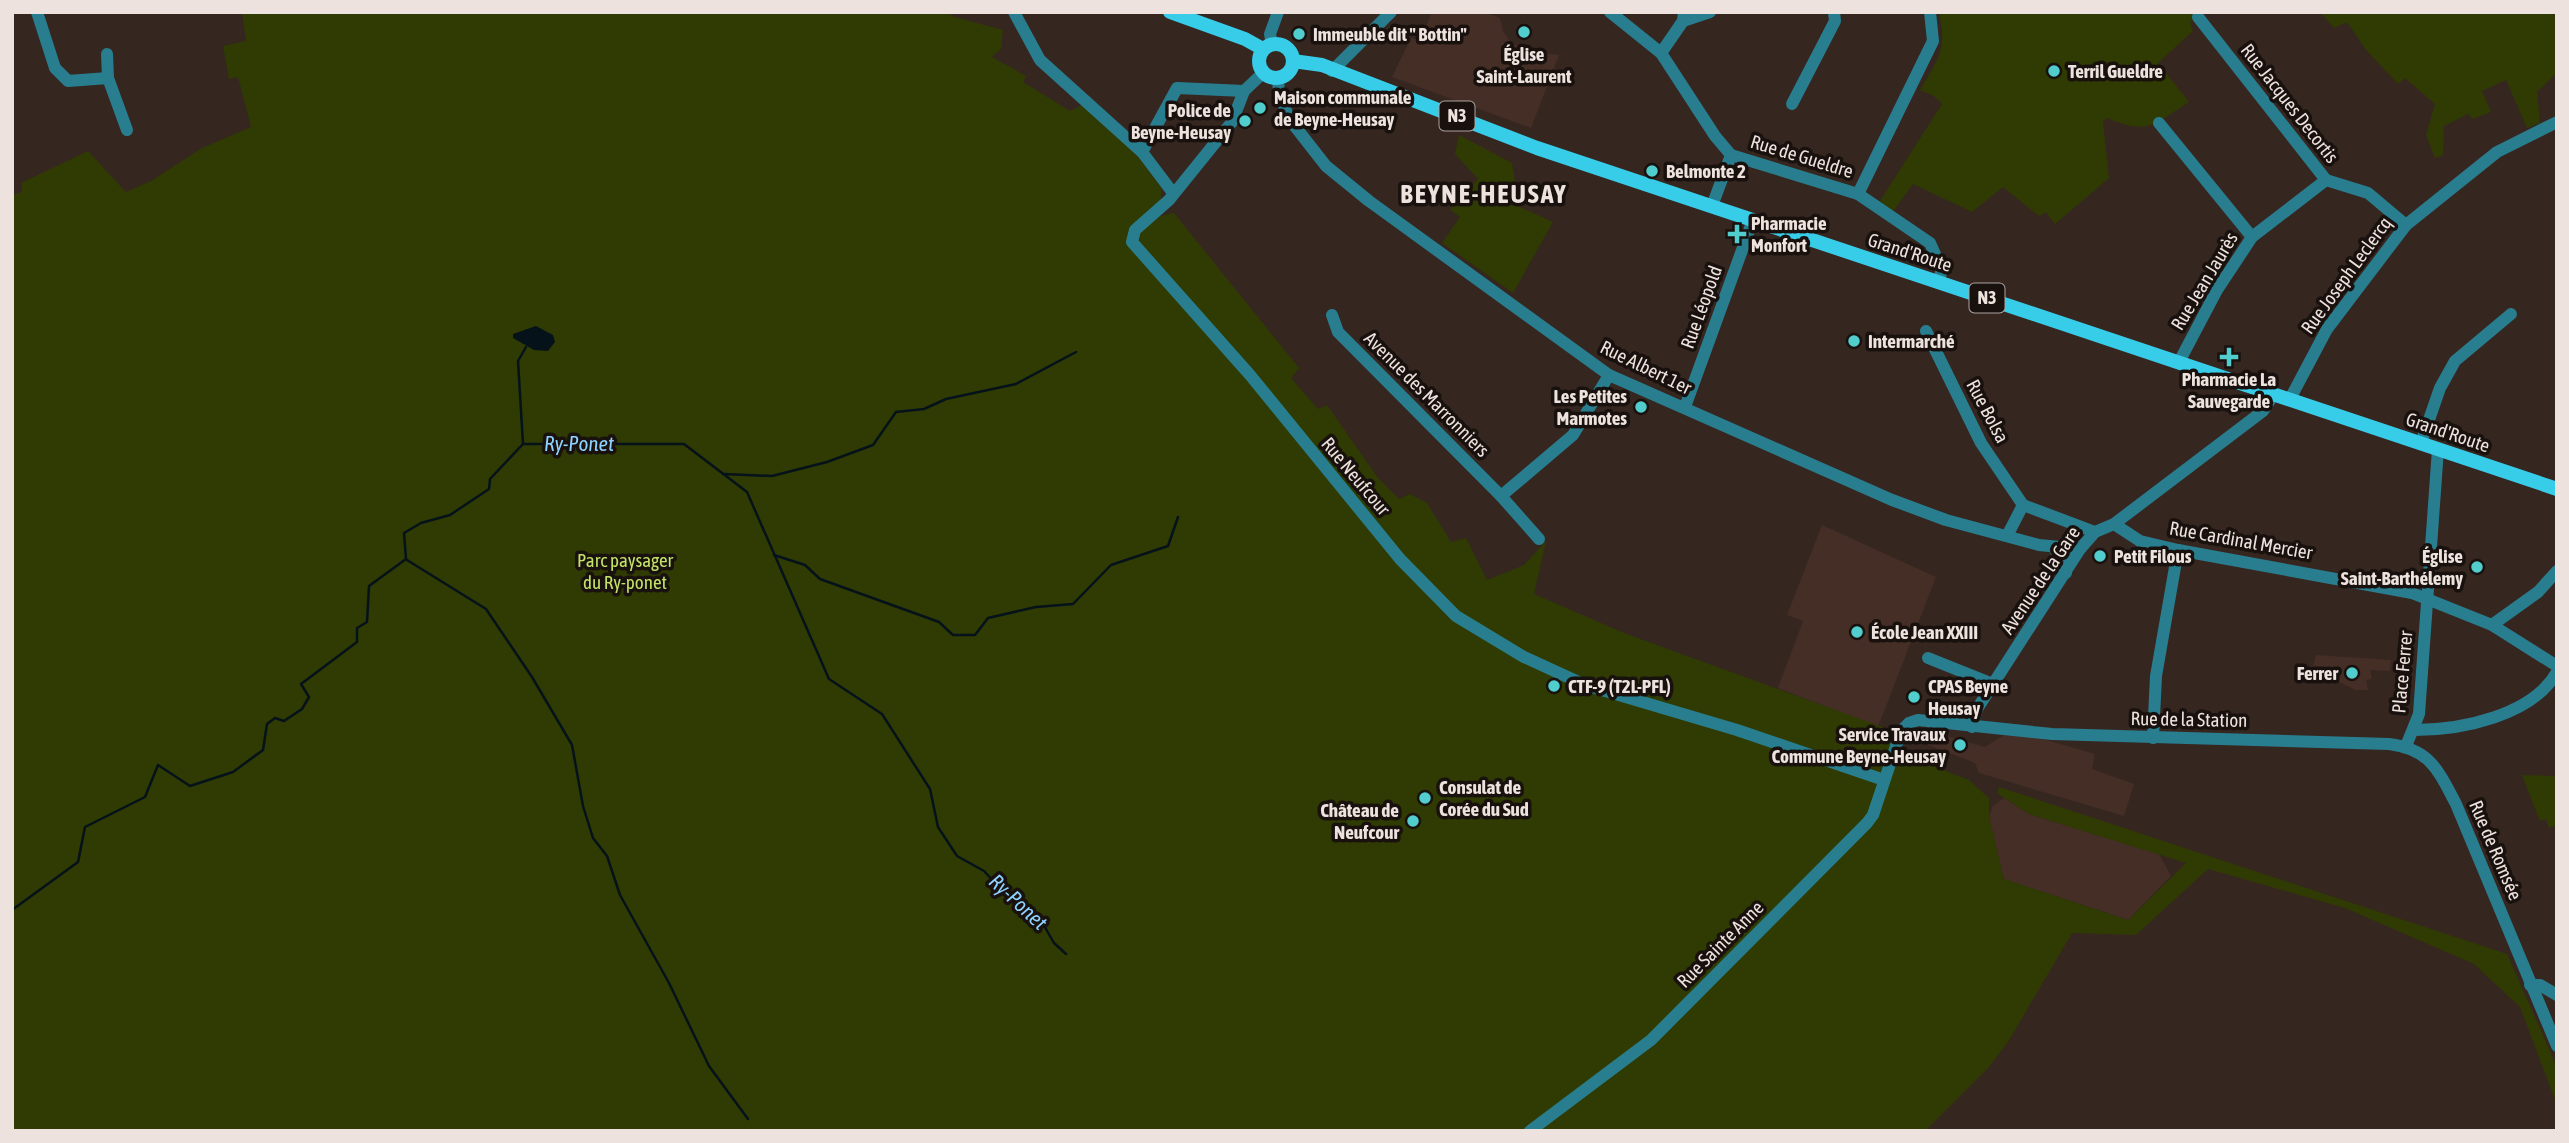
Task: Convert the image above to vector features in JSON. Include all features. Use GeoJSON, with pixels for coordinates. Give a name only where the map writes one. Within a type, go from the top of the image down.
{"type":"FeatureCollection","features":[{"type":"Feature","properties":{"kind":"main road","name":"Grand'Route"},"geometry":{"type":"LineString","coordinates":[[1170,12],[1249,41],[1286,48],[1293,61],[1316,64],[1537,148],[2557,489]]}},
{"type":"Feature","properties":{"kind":"main road"},"geometry":{"type":"LineString","coordinates":[[1266,46],[1263,72],[1278,78],[1288,73],[1293,61]]}},
{"type":"Feature","properties":{"kind":"street"},"geometry":{"type":"LineString","coordinates":[[37,12],[55,68],[63,79],[108,78]]}},
{"type":"Feature","properties":{"kind":"street"},"geometry":{"type":"LineString","coordinates":[[1014,12],[1041,60],[1142,152],[1172,193]]}},
{"type":"Feature","properties":{"kind":"street"},"geometry":{"type":"LineString","coordinates":[[1266,46],[1278,12]]}},
{"type":"Feature","properties":{"kind":"street"},"geometry":{"type":"LineString","coordinates":[[1332,71],[1391,12]]}},
{"type":"Feature","properties":{"kind":"street"},"geometry":{"type":"LineString","coordinates":[[1610,12],[1661,53],[1731,155],[1712,206]]}},
{"type":"Feature","properties":{"kind":"street"},"geometry":{"type":"LineString","coordinates":[[1661,53],[1683,16],[1710,12]]}},
{"type":"Feature","properties":{"kind":"street"},"geometry":{"type":"LineString","coordinates":[[1792,104],[1835,21],[1833,12]]}},
{"type":"Feature","properties":{"kind":"street"},"geometry":{"type":"LineString","coordinates":[[1858,194],[1933,41],[1930,12]]}},
{"type":"Feature","properties":{"kind":"street","name":"Rue Jacques Decortis"},"geometry":{"type":"LineString","coordinates":[[2198,18],[2326,180]]}},
{"type":"Feature","properties":{"kind":"street"},"geometry":{"type":"LineString","coordinates":[[107,54],[108,78],[127,130]]}},
{"type":"Feature","properties":{"kind":"street"},"geometry":{"type":"LineString","coordinates":[[1142,152],[1177,88],[1244,91],[1263,72]]}},
{"type":"Feature","properties":{"kind":"street","name":"Rue Albert 1er"},"geometry":{"type":"LineString","coordinates":[[1278,78],[1279,94],[1290,120],[1326,166],[1369,201],[1609,375],[1892,500],[1946,520],[2053,547],[2080,549]]}},
{"type":"Feature","properties":{"kind":"street","name":"Rue Neufcour"},"geometry":{"type":"LineString","coordinates":[[1244,91],[1233,122],[1163,207],[1134,232],[1132,242],[1137,252],[1214,333],[1348,498],[1431,593],[1456,616],[1524,657],[1585,684],[1737,730],[1884,780]]}},
{"type":"Feature","properties":{"kind":"street","name":"Rue Joseph Leclercq"},"geometry":{"type":"LineString","coordinates":[[2290,399],[2327,329],[2406,225],[2497,152],[2557,122]]}},
{"type":"Feature","properties":{"kind":"street"},"geometry":{"type":"LineString","coordinates":[[2159,123],[2252,237]]}},
{"type":"Feature","properties":{"kind":"street","name":"Rue de Gueldre"},"geometry":{"type":"LineString","coordinates":[[1731,155],[1858,194],[1930,243],[1941,270],[1938,282]]}},
{"type":"Feature","properties":{"kind":"street"},"geometry":{"type":"LineString","coordinates":[[2326,180],[2368,193],[2406,225]]}},
{"type":"Feature","properties":{"kind":"street","name":"Rue Jean Jaurès"},"geometry":{"type":"LineString","coordinates":[[2179,362],[2217,290],[2252,237],[2326,180]]}},
{"type":"Feature","properties":{"kind":"street","name":"Rue Léopold"},"geometry":{"type":"LineString","coordinates":[[1685,407],[1753,220]]}},
{"type":"Feature","properties":{"kind":"street"},"geometry":{"type":"LineString","coordinates":[[2421,443],[2440,388],[2455,361],[2511,314]]}},
{"type":"Feature","properties":{"kind":"street","name":"Avenue des Marronniers"},"geometry":{"type":"LineString","coordinates":[[1332,315],[1338,332],[1501,496],[1539,538]]}},
{"type":"Feature","properties":{"kind":"street","name":"Rue Bolsa"},"geometry":{"type":"LineString","coordinates":[[1926,331],[1980,443],[2023,505]]}},
{"type":"Feature","properties":{"kind":"street"},"geometry":{"type":"LineString","coordinates":[[1501,496],[1573,435],[1609,375]]}},
{"type":"Feature","properties":{"kind":"street","name":"Avenue de la Gare"},"geometry":{"type":"LineString","coordinates":[[1972,727],[1977,709],[2080,549],[2095,532],[2114,524],[2263,411],[2274,394]]}},
{"type":"Feature","properties":{"kind":"street","name":"Place Ferrer"},"geometry":{"type":"LineString","coordinates":[[2406,746],[2419,714],[2438,449]]}},
{"type":"Feature","properties":{"kind":"street"},"geometry":{"type":"LineString","coordinates":[[2007,536],[2023,505],[2095,532]]}},
{"type":"Feature","properties":{"kind":"street","name":"Rue Cardinal Mercier"},"geometry":{"type":"LineString","coordinates":[[2114,524],[2140,541],[2178,550],[2269,568],[2330,576],[2427,598],[2491,625],[2557,666]]}},
{"type":"Feature","properties":{"kind":"street"},"geometry":{"type":"LineString","coordinates":[[2053,547],[2066,573]]}},
{"type":"Feature","properties":{"kind":"street"},"geometry":{"type":"LineString","coordinates":[[2153,738],[2156,676],[2178,550]]}},
{"type":"Feature","properties":{"kind":"street"},"geometry":{"type":"LineString","coordinates":[[2491,625],[2538,592],[2557,571]]}},
{"type":"Feature","properties":{"kind":"street"},"geometry":{"type":"LineString","coordinates":[[1928,658],[1993,684]]}},
{"type":"Feature","properties":{"kind":"street"},"geometry":{"type":"LineString","coordinates":[[2414,730],[2446,727],[2507,711],[2536,696],[2557,672]]}},
{"type":"Feature","properties":{"kind":"street","name":"Rue Sainte Anne"},"geometry":{"type":"LineString","coordinates":[[1530,1131],[1651,1040],[1867,823],[1901,731],[1909,723],[1918,720],[1972,727]]}},
{"type":"Feature","properties":{"kind":"street","name":"Rue de la Station"},"geometry":{"type":"LineString","coordinates":[[1972,727],[2153,738],[2406,746]]}},
{"type":"Feature","properties":{"kind":"street","name":"Rue de Romsée"},"geometry":{"type":"LineString","coordinates":[[2406,746],[2426,757],[2438,771],[2456,804],[2557,1046]]}},
{"type":"Feature","properties":{"kind":"street"},"geometry":{"type":"LineString","coordinates":[[2530,985],[2540,985],[2557,995]]}},
{"type":"Feature","properties":{"kind":"shaded area"},"geometry":{"type":"Polygon","coordinates":[[[1432,12],[1483,12],[1500,18],[1503,31],[1511,43],[1529,51],[1559,55],[1531,128],[1392,77],[1411,38],[1420,40],[1432,12]]]}},
{"type":"Feature","properties":{"kind":"shaded area"},"geometry":{"type":"Polygon","coordinates":[[[536,326],[553,335],[555,342],[548,351],[534,350],[513,338],[513,334],[536,326]]]}},
{"type":"Feature","properties":{"kind":"shaded area","name":"École Jean XXIII"},"geometry":{"type":"Polygon","coordinates":[[[1822,525],[1936,577],[1878,727],[1778,688],[1803,621],[1787,615],[1822,525]]]}},
{"type":"Feature","properties":{"kind":"shaded area","name":"Ferrer"},"geometry":{"type":"Polygon","coordinates":[[[2316,655],[2391,660],[2390,671],[2370,670],[2372,678],[2366,681],[2368,690],[2356,690],[2333,679],[2334,672],[2313,667],[2316,655]]]}},
{"type":"Feature","properties":{"kind":"shaded area"},"geometry":{"type":"Polygon","coordinates":[[[1926,730],[1985,747],[2004,735],[2043,739],[2095,754],[2092,769],[2134,784],[2124,816],[1979,773],[1975,763],[1923,743],[1926,730]]]}},
{"type":"Feature","properties":{"kind":"shaded area"},"geometry":{"type":"Polygon","coordinates":[[[2004,798],[2029,814],[2159,854],[2171,876],[2128,920],[2004,879],[1989,817],[1993,806],[2004,798]]]}},
{"type":"Feature","properties":{"kind":"green space","name":"Parc paysager du Ry-ponet"},"geometry":{"type":"Polygon","coordinates":[[[242,12],[952,12],[951,16],[1003,30],[1001,49],[992,57],[1026,76],[1023,82],[1070,111],[1082,105],[1135,153],[1162,189],[1160,204],[1144,218],[1151,224],[1160,216],[1174,213],[1299,368],[1291,378],[1318,409],[1327,405],[1378,478],[1399,499],[1410,494],[1427,503],[1451,542],[1466,538],[1487,580],[1524,565],[1546,541],[1534,594],[1624,633],[1896,732],[1895,751],[1969,780],[1989,798],[1989,817],[2004,879],[2128,920],[2186,863],[2029,814],[1997,793],[1999,787],[2507,954],[2557,1067],[2557,1105],[2520,1007],[2474,964],[2345,908],[2208,869],[2136,935],[2072,933],[2008,1042],[1988,1068],[1925,1131],[12,1131],[12,195],[22,192],[21,183],[88,151],[126,192],[151,181],[202,148],[251,127],[238,77],[229,79],[223,46],[246,41],[242,12]]]}},
{"type":"Feature","properties":{"kind":"green space"},"geometry":{"type":"Polygon","coordinates":[[[1939,12],[2203,12],[2190,22],[2193,31],[2158,63],[2189,102],[2159,121],[2142,127],[2107,118],[2103,122],[2109,178],[2055,224],[2046,212],[2039,216],[2003,187],[1972,212],[1913,184],[1891,214],[1878,204],[1942,104],[1934,96],[1920,90],[1942,45],[1939,12]]]}},
{"type":"Feature","properties":{"kind":"green space"},"geometry":{"type":"Polygon","coordinates":[[[2320,12],[2557,12],[2557,73],[2537,92],[2540,123],[2527,128],[2506,80],[2482,91],[2491,112],[2472,119],[2468,114],[2444,126],[2443,155],[2435,158],[2426,135],[2435,104],[2405,78],[2398,84],[2366,50],[2347,22],[2334,28],[2320,12]]]}},
{"type":"Feature","properties":{"kind":"green space"},"geometry":{"type":"Polygon","coordinates":[[[1459,135],[1512,163],[1515,182],[1507,201],[1553,222],[1513,293],[1442,243],[1460,217],[1450,210],[1478,179],[1455,154],[1459,135]]]}},
{"type":"Feature","properties":{"kind":"green space"},"geometry":{"type":"Polygon","coordinates":[[[2522,775],[2557,776],[2557,825],[2549,828],[2546,819],[2540,821],[2522,775]]]}},
{"type":"Feature","properties":{"kind":"waterway"},"geometry":{"type":"LineString","coordinates":[[523,444],[518,361],[526,347]]}},
{"type":"Feature","properties":{"kind":"waterway"},"geometry":{"type":"LineString","coordinates":[[723,474],[772,476],[827,462],[873,445],[896,412],[924,409],[946,399],[1016,384],[1076,352]]}},
{"type":"Feature","properties":{"kind":"waterway","name":"Ry-Ponet"},"geometry":{"type":"LineString","coordinates":[[12,910],[78,862],[85,827],[145,797],[158,765],[190,786],[233,772],[263,750],[267,724],[275,718],[284,721],[302,709],[309,697],[301,684],[357,642],[357,628],[367,622],[369,586],[406,559],[404,533],[421,523],[450,515],[489,489],[490,479],[523,444],[684,444],[747,492],[829,679],[882,714],[930,789],[938,827],[957,856],[984,871],[1023,913],[1038,915],[1054,943],[1066,954]]}},
{"type":"Feature","properties":{"kind":"waterway"},"geometry":{"type":"LineString","coordinates":[[774,555],[805,565],[820,579],[939,622],[953,635],[975,635],[988,618],[1036,607],[1073,604],[1111,565],[1168,546],[1178,517]]}},
{"type":"Feature","properties":{"kind":"waterway"},"geometry":{"type":"LineString","coordinates":[[407,560],[486,609],[532,677],[572,745],[583,806],[593,838],[607,856],[620,895],[669,983],[709,1066],[748,1119]]}},
{"type":"Feature","properties":{"kind":"place","name":"Église Saint-Laurent"},"geometry":{"type":"Point","coordinates":[1524,32]}},
{"type":"Feature","properties":{"kind":"place","name":"Immeuble dit \" Bottin\""},"geometry":{"type":"Point","coordinates":[1299,34]}},
{"type":"Feature","properties":{"kind":"place","name":"Terril Gueldre"},"geometry":{"type":"Point","coordinates":[2054,71]}},
{"type":"Feature","properties":{"kind":"place","name":"Maison communale de Beyne-Heusay"},"geometry":{"type":"Point","coordinates":[1260,108]}},
{"type":"Feature","properties":{"kind":"place","name":"Police de Beyne-Heusay"},"geometry":{"type":"Point","coordinates":[1245,121]}},
{"type":"Feature","properties":{"kind":"place","name":"Belmonte 2"},"geometry":{"type":"Point","coordinates":[1652,171]}},
{"type":"Feature","properties":{"kind":"place","name":"Pharmacie Monfort"},"geometry":{"type":"Point","coordinates":[1737,234]}},
{"type":"Feature","properties":{"kind":"place","name":"Intermarché"},"geometry":{"type":"Point","coordinates":[1854,341]}},
{"type":"Feature","properties":{"kind":"place","name":"Pharmacie La Sauvegarde"},"geometry":{"type":"Point","coordinates":[2229,357]}},
{"type":"Feature","properties":{"kind":"place","name":"Les Petites Marmotes"},"geometry":{"type":"Point","coordinates":[1641,407]}},
{"type":"Feature","properties":{"kind":"place","name":"Petit Filous"},"geometry":{"type":"Point","coordinates":[2100,556]}},
{"type":"Feature","properties":{"kind":"place","name":"Église Saint-Barthélemy"},"geometry":{"type":"Point","coordinates":[2477,567]}},
{"type":"Feature","properties":{"kind":"place","name":"École Jean XXIII"},"geometry":{"type":"Point","coordinates":[1857,632]}},
{"type":"Feature","properties":{"kind":"place","name":"Ferrer"},"geometry":{"type":"Point","coordinates":[2352,673]}},
{"type":"Feature","properties":{"kind":"place","name":"CTF-9 (T2L-PFL)"},"geometry":{"type":"Point","coordinates":[1554,686]}},
{"type":"Feature","properties":{"kind":"place","name":"CPAS Beyne Heusay"},"geometry":{"type":"Point","coordinates":[1914,697]}},
{"type":"Feature","properties":{"kind":"place","name":"Service Travaux Commune Beyne-Heusay"},"geometry":{"type":"Point","coordinates":[1960,745]}},
{"type":"Feature","properties":{"kind":"place","name":"Consulat de Corée du Sud"},"geometry":{"type":"Point","coordinates":[1425,798]}},
{"type":"Feature","properties":{"kind":"place","name":"Château de Neufcour"},"geometry":{"type":"Point","coordinates":[1413,821]}},
{"type":"Feature","properties":{"kind":"district","name":"BEYNE-HEUSAY"},"geometry":{"type":"Point","coordinates":[1484,194]}}]}
